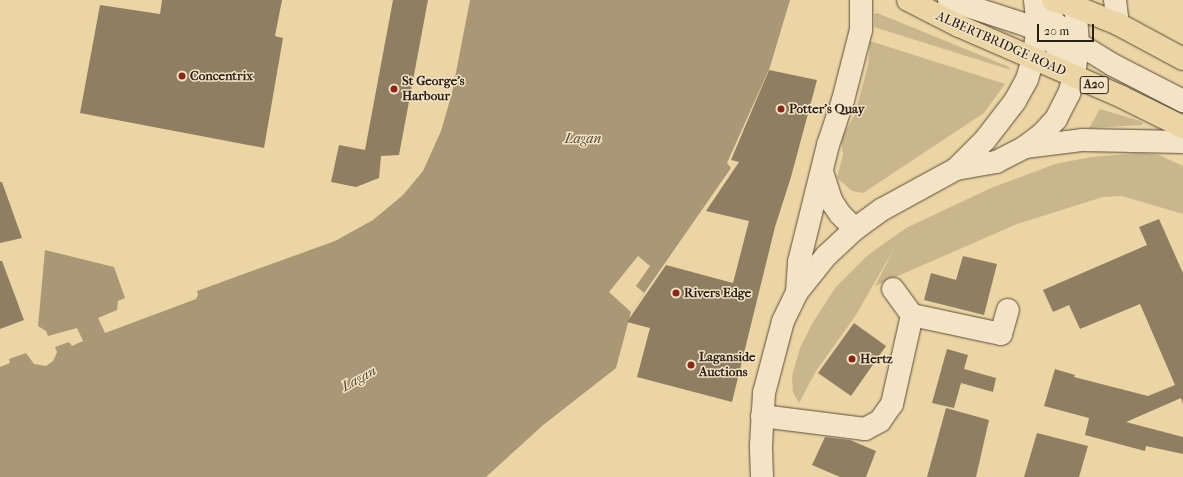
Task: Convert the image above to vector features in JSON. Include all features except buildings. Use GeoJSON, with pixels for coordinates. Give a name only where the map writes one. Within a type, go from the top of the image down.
{"type":"FeatureCollection","features":[{"type":"Feature","properties":{"kind":"main road"},"geometry":{"type":"LineString","coordinates":[[797,292],[799,262],[828,145],[843,100],[861,30],[861,0]]}},
{"type":"Feature","properties":{"kind":"main road","name":"ALBERTBRIDGE ROAD"},"geometry":{"type":"LineString","coordinates":[[908,0],[959,26],[1183,127]]}},
{"type":"Feature","properties":{"kind":"main road"},"geometry":{"type":"LineString","coordinates":[[949,0],[1038,29],[1050,36],[1074,77]]}},
{"type":"Feature","properties":{"kind":"main road"},"geometry":{"type":"LineString","coordinates":[[762,477],[762,416],[768,374],[784,321],[797,292],[826,256],[855,229],[883,209],[956,169],[985,140],[1015,101],[1026,79],[1033,59],[1038,29],[1037,0]]}},
{"type":"Feature","properties":{"kind":"main road"},"geometry":{"type":"LineString","coordinates":[[1037,0],[1052,20],[1078,44],[1107,62],[1183,101]]}},
{"type":"Feature","properties":{"kind":"main road"},"geometry":{"type":"LineString","coordinates":[[1053,0],[1075,3],[1183,59]]}},
{"type":"Feature","properties":{"kind":"main road"},"geometry":{"type":"LineString","coordinates":[[1115,0],[1118,24]]}},
{"type":"Feature","properties":{"kind":"main road"},"geometry":{"type":"LineString","coordinates":[[956,169],[996,162],[1025,147],[1042,134],[1056,119],[1069,94],[1074,77],[1078,44],[1075,3]]}},
{"type":"Feature","properties":{"kind":"main road"},"geometry":{"type":"LineString","coordinates":[[1025,147],[1082,140],[1183,142]]}},
{"type":"Feature","properties":{"kind":"main road"},"geometry":{"type":"LineString","coordinates":[[822,172],[824,183],[832,202],[840,214],[855,229]]}},
{"type":"Feature","properties":{"kind":"main road"},"geometry":{"type":"LineString","coordinates":[[892,289],[912,315],[1001,334],[1008,310]]}},
{"type":"Feature","properties":{"kind":"main road"},"geometry":{"type":"LineString","coordinates":[[762,416],[865,429],[880,421],[892,404],[912,315]]}},
{"type":"Feature","properties":{"kind":"shaded area"},"geometry":{"type":"Polygon","coordinates":[[[877,13],[1007,66],[1011,70],[874,27],[874,14],[877,13]]]}},
{"type":"Feature","properties":{"kind":"shaded area"},"geometry":{"type":"Polygon","coordinates":[[[870,41],[1005,84],[984,113],[863,193],[852,191],[837,178],[843,154],[841,139],[855,114],[868,65],[870,41]]]}},
{"type":"Feature","properties":{"kind":"shaded area"},"geometry":{"type":"Polygon","coordinates":[[[1100,109],[1143,123],[1142,125],[1089,128],[1100,109]]]}},
{"type":"Feature","properties":{"kind":"shaded area"},"geometry":{"type":"Polygon","coordinates":[[[1140,153],[1159,155],[1183,166],[1183,214],[1122,196],[1103,197],[1017,224],[875,286],[895,247],[856,315],[816,371],[799,403],[793,393],[792,376],[800,348],[812,324],[835,288],[868,255],[906,228],[991,188],[1055,164],[1091,157],[1140,153]]]}},
{"type":"Feature","properties":{"kind":"water","name":"Lagan"},"geometry":{"type":"Polygon","coordinates":[[[470,0],[790,0],[770,67],[727,163],[731,168],[631,312],[616,368],[542,426],[486,477],[0,477],[0,367],[10,363],[9,359],[26,353],[34,364],[46,366],[53,361],[55,357],[57,352],[55,347],[69,342],[72,346],[83,341],[77,328],[48,336],[46,331],[38,326],[45,250],[114,267],[125,298],[118,301],[117,310],[98,318],[105,333],[196,299],[198,295],[197,291],[335,241],[373,220],[403,195],[423,171],[441,131],[452,93],[470,0]]]}},
{"type":"Feature","properties":{"kind":"pier"},"geometry":{"type":"Polygon","coordinates":[[[638,256],[650,266],[636,286],[644,293],[631,312],[609,292],[638,256]]]}},
{"type":"Feature","properties":{"kind":"place","name":"Concentrix"},"geometry":{"type":"Point","coordinates":[182,76]}},
{"type":"Feature","properties":{"kind":"place","name":"St George's Harbour"},"geometry":{"type":"Point","coordinates":[394,89]}},
{"type":"Feature","properties":{"kind":"place","name":"Potter's Quay"},"geometry":{"type":"Point","coordinates":[781,109]}},
{"type":"Feature","properties":{"kind":"place","name":"Rivers Edge"},"geometry":{"type":"Point","coordinates":[676,293]}},
{"type":"Feature","properties":{"kind":"place","name":"Hertz"},"geometry":{"type":"Point","coordinates":[852,359]}},
{"type":"Feature","properties":{"kind":"place","name":"Laganside Auctions"},"geometry":{"type":"Point","coordinates":[691,365]}}]}
